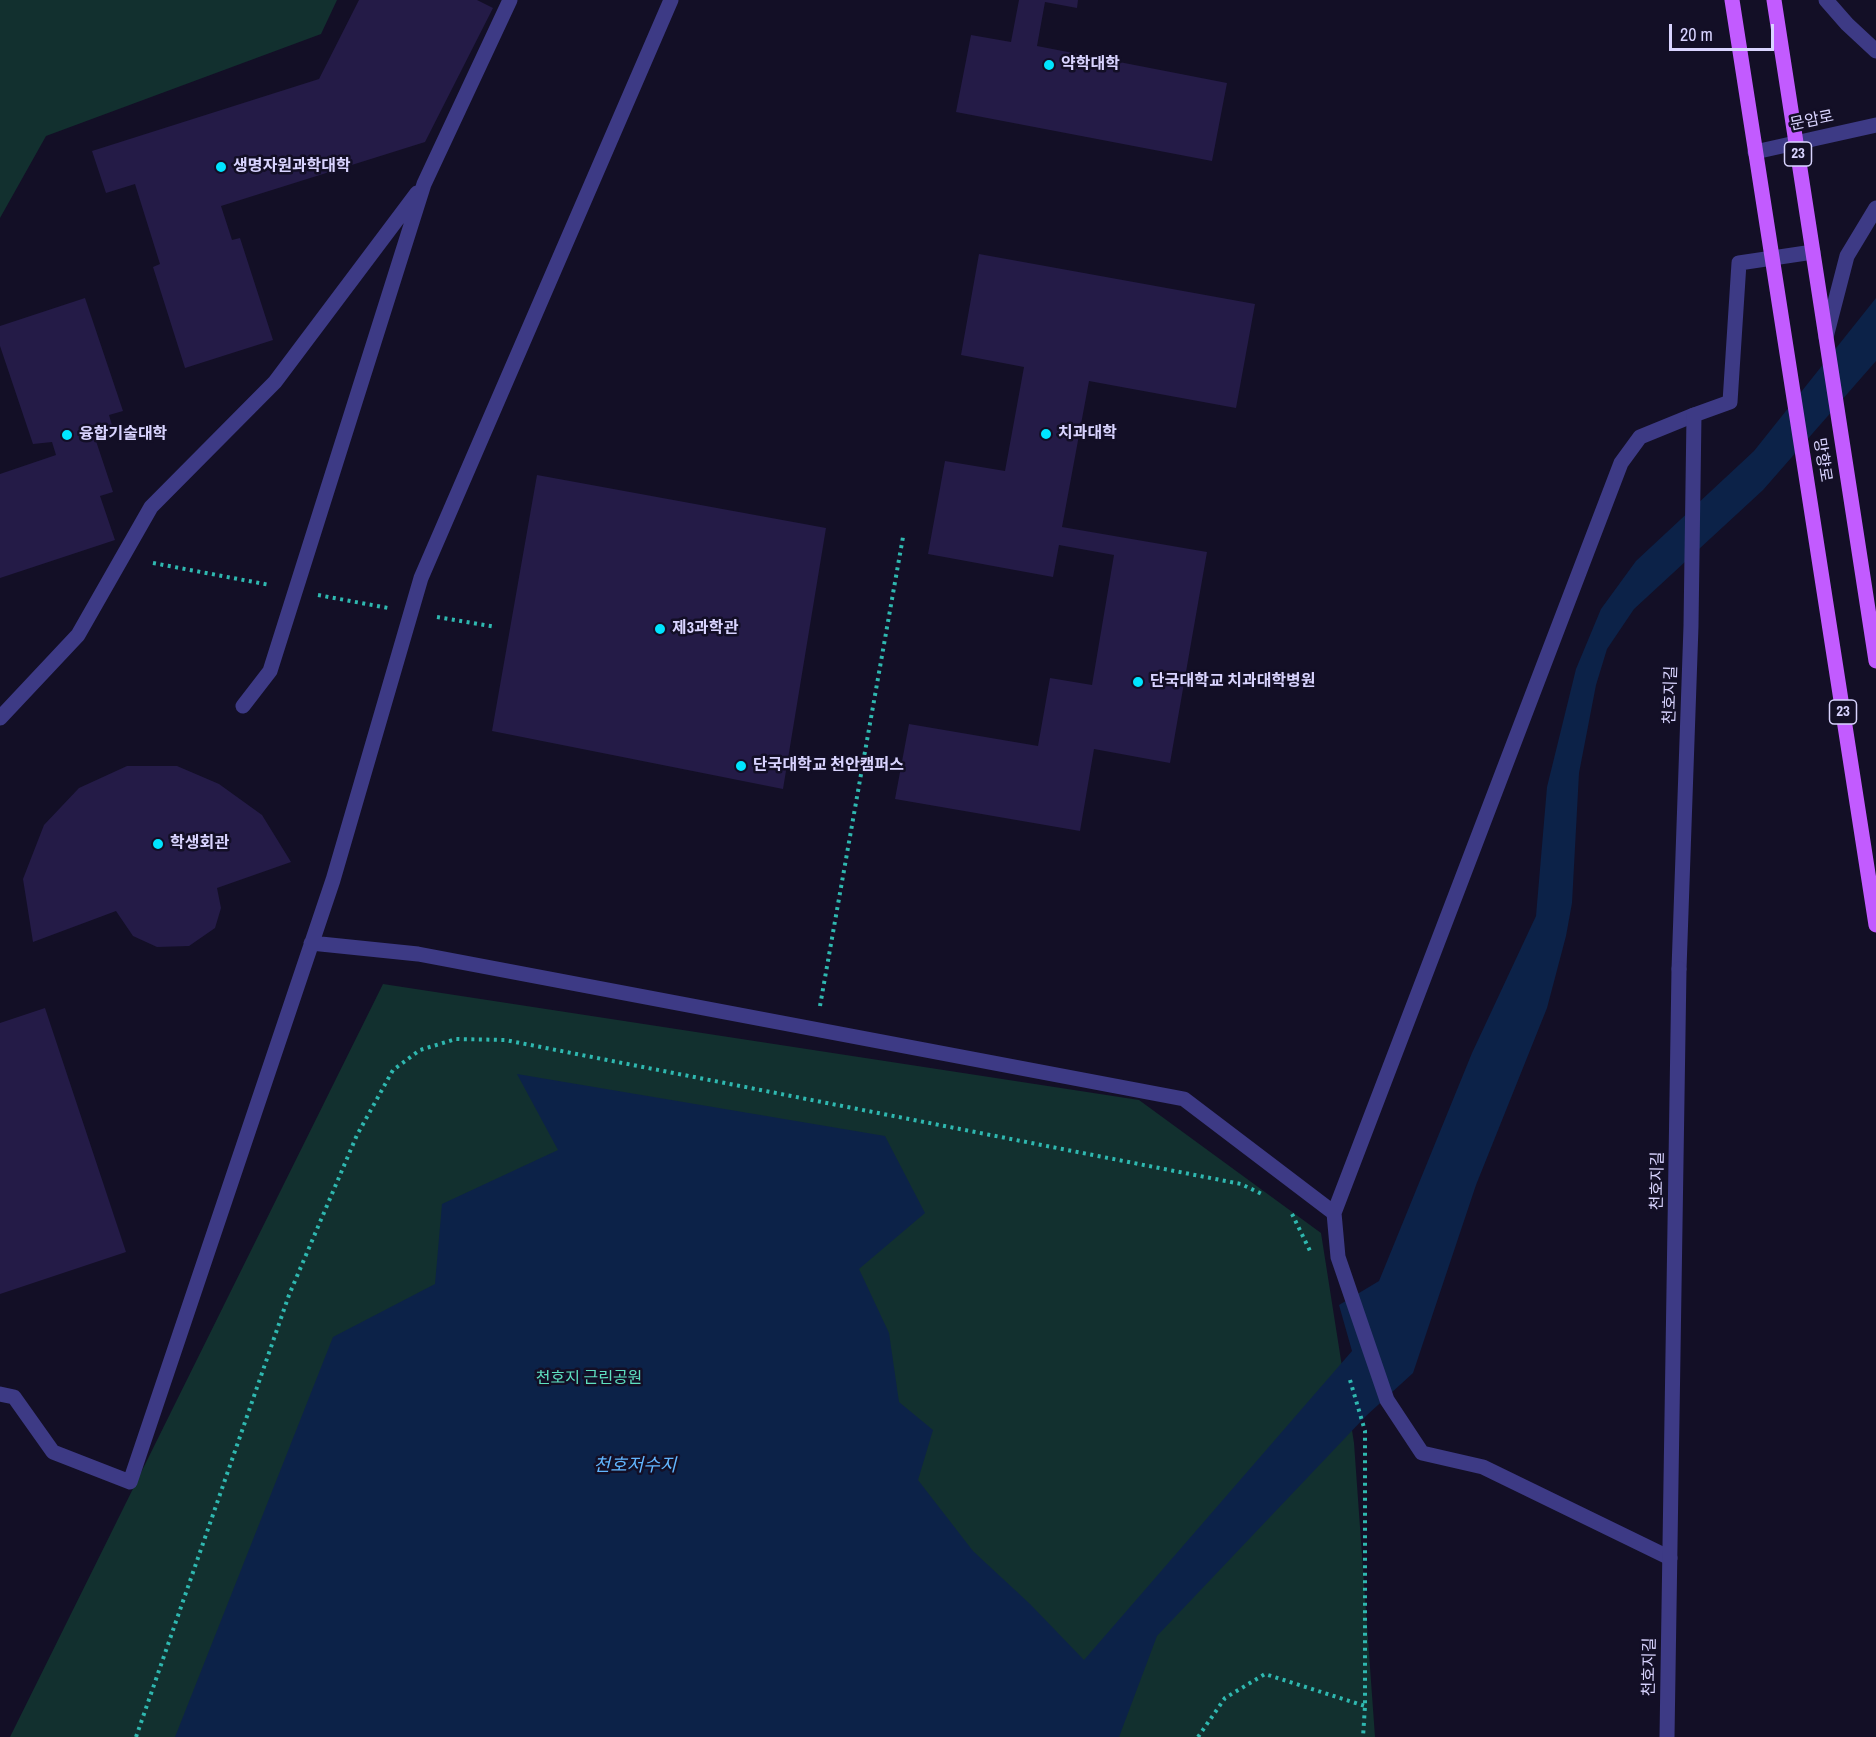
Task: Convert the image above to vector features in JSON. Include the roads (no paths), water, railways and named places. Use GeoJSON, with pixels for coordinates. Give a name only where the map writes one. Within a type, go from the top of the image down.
{"type":"FeatureCollection","features":[{"type":"Feature","properties":{"kind":"main road","name":"망향로"},"geometry":{"type":"LineString","coordinates":[[1732,0],[1876,925]]}},
{"type":"Feature","properties":{"kind":"main road","name":"망향로"},"geometry":{"type":"LineString","coordinates":[[1774,0],[1876,661]]}},
{"type":"Feature","properties":{"kind":"street"},"geometry":{"type":"LineString","coordinates":[[243,706],[270,671],[424,184],[510,0]]}},
{"type":"Feature","properties":{"kind":"street"},"geometry":{"type":"LineString","coordinates":[[0,1394],[14,1397],[53,1452],[130,1482],[333,880],[421,578],[671,0]]}},
{"type":"Feature","properties":{"kind":"street"},"geometry":{"type":"LineString","coordinates":[[1826,0],[1846,24],[1876,51]]}},
{"type":"Feature","properties":{"kind":"street","name":"문암로"},"geometry":{"type":"LineString","coordinates":[[1755,152],[1876,125]]}},
{"type":"Feature","properties":{"kind":"street"},"geometry":{"type":"LineString","coordinates":[[0,718],[78,635],[151,507],[275,382],[424,184]]}},
{"type":"Feature","properties":{"kind":"street"},"geometry":{"type":"LineString","coordinates":[[1826,337],[1847,256],[1876,208]]}},
{"type":"Feature","properties":{"kind":"street"},"geometry":{"type":"LineString","coordinates":[[1670,1558],[1483,1467],[1422,1453],[1387,1400],[1338,1257],[1334,1213],[1621,463],[1640,437],[1730,402],[1739,263],[1813,252]]}},
{"type":"Feature","properties":{"kind":"street","name":"천호지길"},"geometry":{"type":"LineString","coordinates":[[1667,1737],[1679,969],[1691,626],[1694,415]]}},
{"type":"Feature","properties":{"kind":"street"},"geometry":{"type":"LineString","coordinates":[[311,943],[418,954],[1184,1099],[1334,1213]]}},
{"type":"Feature","properties":{"kind":"water","name":"천호저수지"},"geometry":{"type":"Polygon","coordinates":[[[1876,298],[1876,361],[1763,490],[1634,609],[1607,649],[1596,685],[1579,773],[1572,903],[1566,936],[1547,1008],[1476,1185],[1413,1373],[1366,1416],[1157,1636],[1119,1737],[175,1737],[333,1337],[435,1284],[442,1204],[558,1150],[517,1074],[885,1136],[925,1213],[859,1269],[889,1333],[899,1402],[933,1430],[918,1480],[973,1551],[1030,1604],[1084,1660],[1352,1351],[1339,1305],[1379,1281],[1472,1053],[1536,916],[1547,787],[1576,669],[1601,609],[1636,561],[1754,451],[1876,298]]]}},
{"type":"Feature","properties":{"kind":"place","name":"약학대학"},"geometry":{"type":"Point","coordinates":[1049,65]}},
{"type":"Feature","properties":{"kind":"place","name":"생명자원과학대학"},"geometry":{"type":"Point","coordinates":[221,167]}},
{"type":"Feature","properties":{"kind":"place","name":"치과대학"},"geometry":{"type":"Point","coordinates":[1046,434]}},
{"type":"Feature","properties":{"kind":"place","name":"융합기술대학"},"geometry":{"type":"Point","coordinates":[67,435]}},
{"type":"Feature","properties":{"kind":"place","name":"제3과학관"},"geometry":{"type":"Point","coordinates":[660,629]}},
{"type":"Feature","properties":{"kind":"place","name":"단국대학교 치과대학병원"},"geometry":{"type":"Point","coordinates":[1138,682]}},
{"type":"Feature","properties":{"kind":"place","name":"단국대학교 천안캠퍼스"},"geometry":{"type":"Point","coordinates":[741,766]}},
{"type":"Feature","properties":{"kind":"place","name":"학생회관"},"geometry":{"type":"Point","coordinates":[158,844]}},
{"type":"Feature","properties":{"kind":"park label","name":"천호지 근린공원"},"geometry":{"type":"Point","coordinates":[589,1379]}}]}
